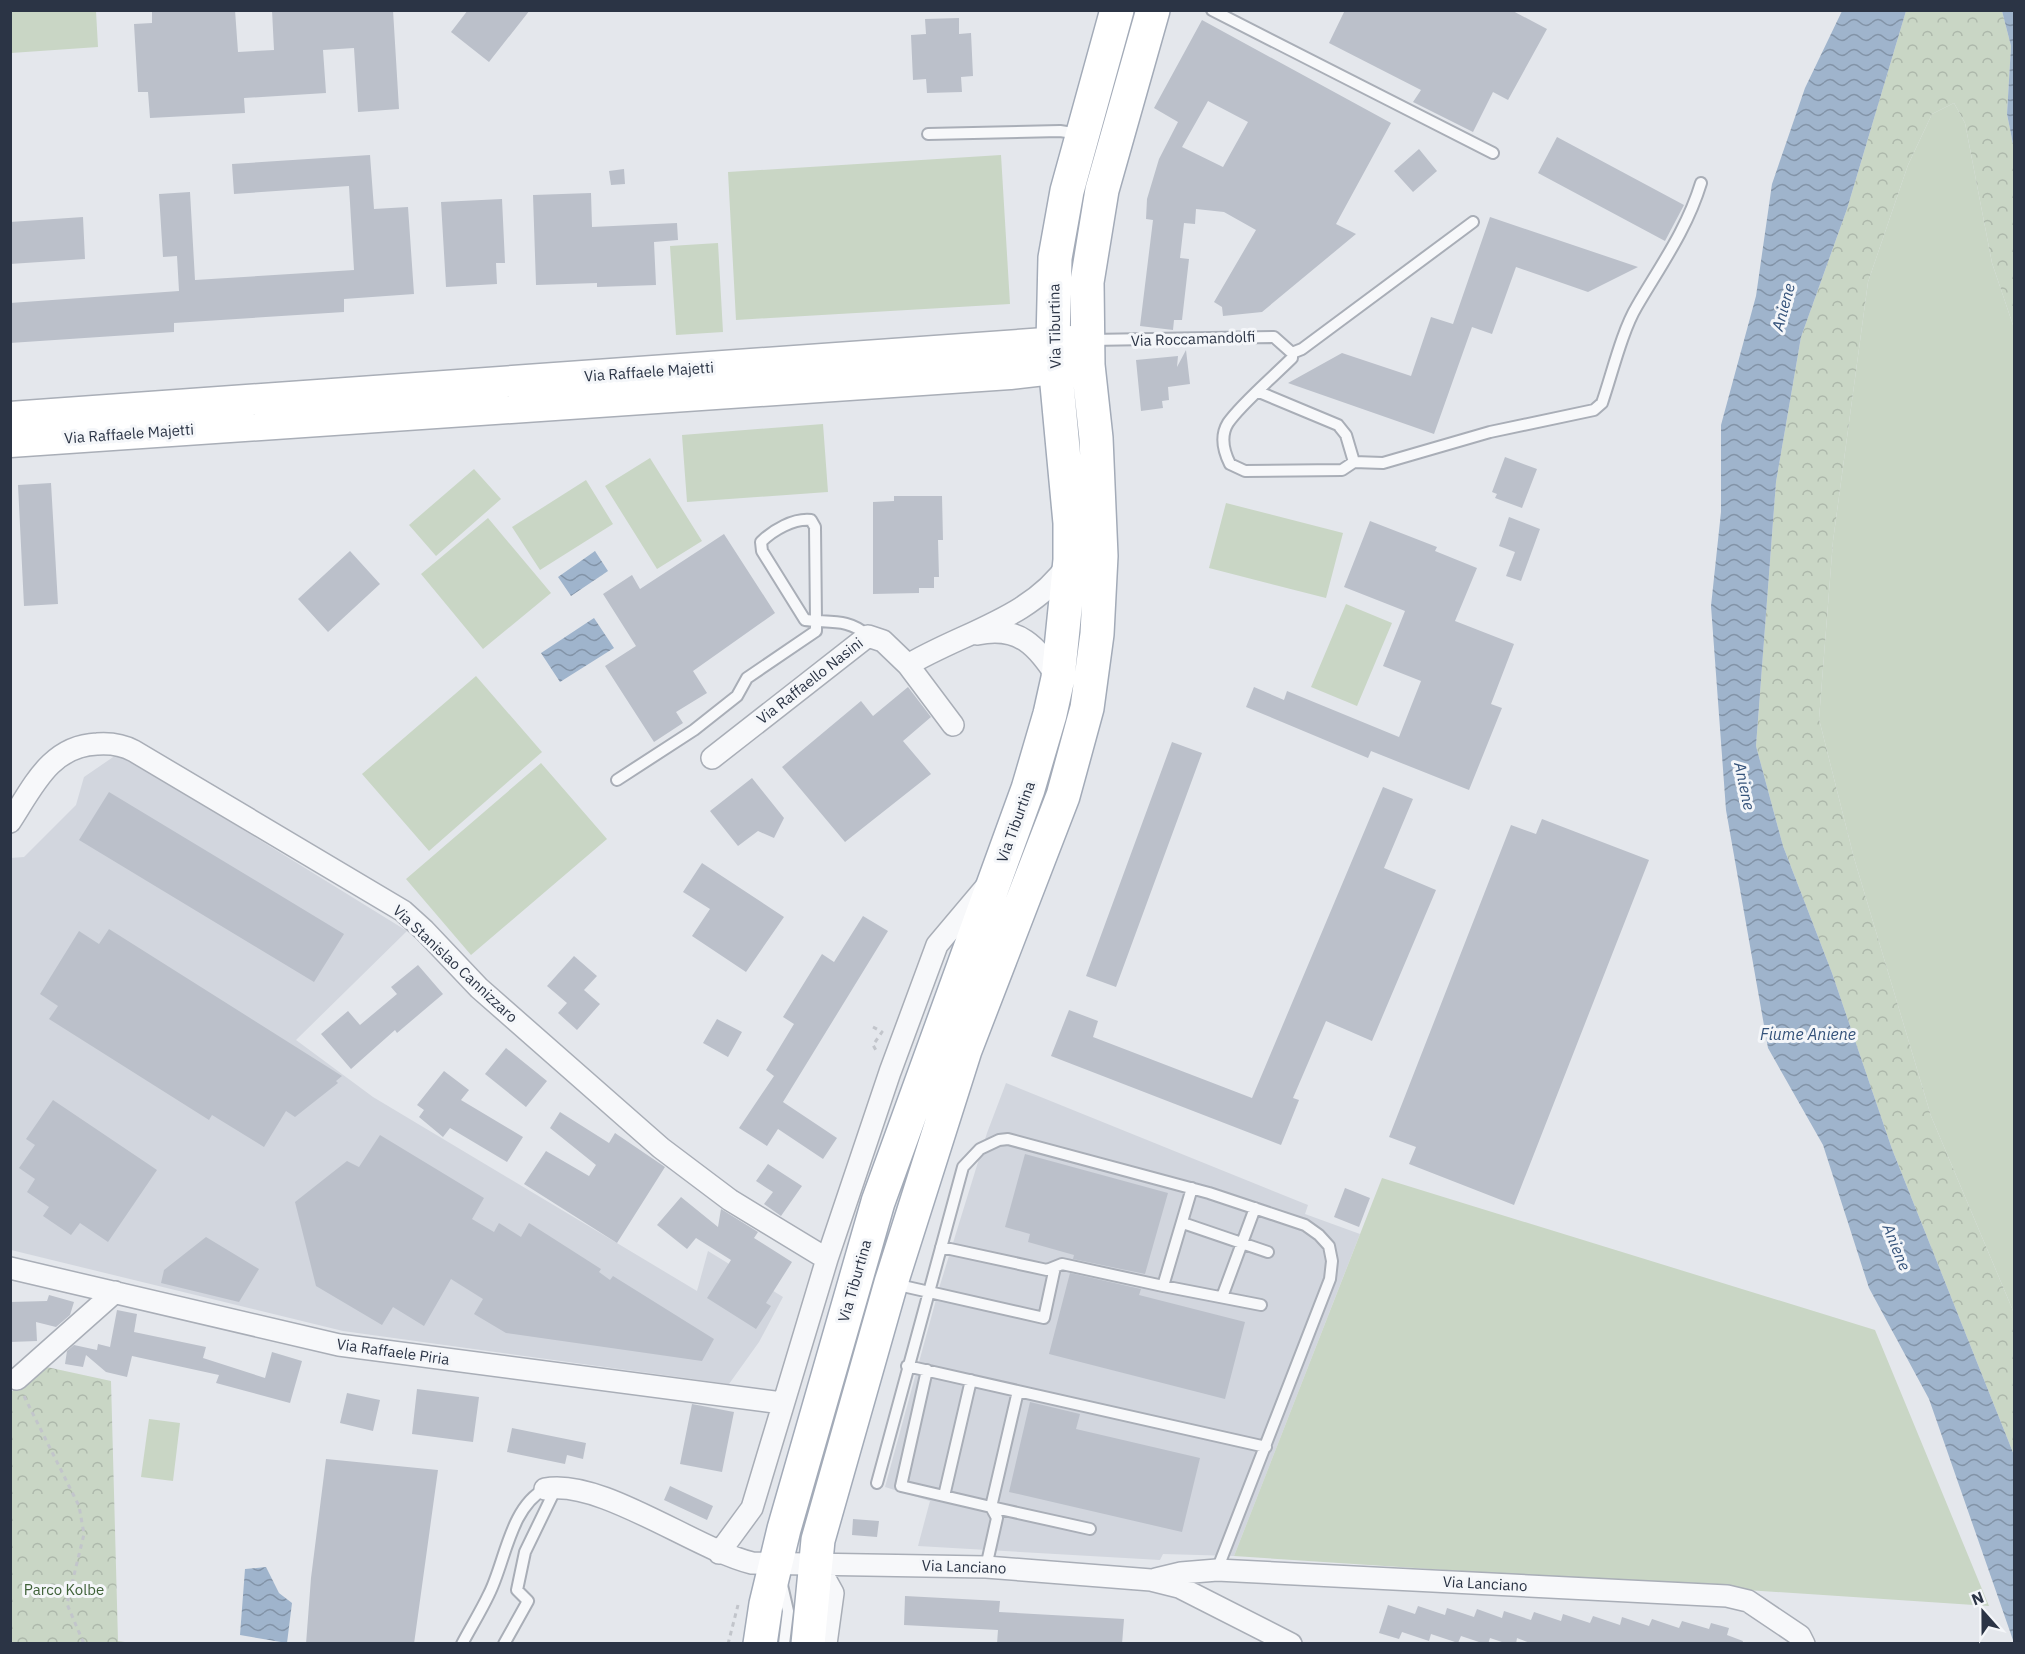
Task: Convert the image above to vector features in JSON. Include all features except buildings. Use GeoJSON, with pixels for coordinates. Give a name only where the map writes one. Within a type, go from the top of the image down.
{"type":"FeatureCollection","features":[{"type":"Feature","properties":{"kind":"main road","name":"Via Tiburtina"},"geometry":{"type":"LineString","coordinates":[[776,1564],[787,1517],[878,1202],[1042,748],[1058,678],[1070,560],[1070,523],[1054,356],[1055,258],[1060,222],[1117,10]]}},
{"type":"Feature","properties":{"kind":"main road","name":"Via Tiburtina"},"geometry":{"type":"LineString","coordinates":[[808,1644],[819,1536],[891,1283],[944,1108],[1063,796],[1082,728],[1095,654],[1101,556],[1095,349],[1087,282],[1095,220],[1111,154],[1153,10]]}},
{"type":"Feature","properties":{"kind":"main road"},"geometry":{"type":"LineString","coordinates":[[760,1644],[766,1604],[776,1564]]}},
{"type":"Feature","properties":{"kind":"street","name":"Via Roccamandolfi"},"geometry":{"type":"LineString","coordinates":[[1054,356],[1095,349]]}},
{"type":"Feature","properties":{"kind":"street","name":"Via Raffaele Majetti"},"geometry":{"type":"LineString","coordinates":[[10,442],[246,413],[1054,356]]}},
{"type":"Feature","properties":{"kind":"street","name":"Via Raffaele Majetti"},"geometry":{"type":"LineString","coordinates":[[10,417],[246,413]]}},
{"type":"Feature","properties":{"kind":"street"},"geometry":{"type":"LineString","coordinates":[[908,664],[967,636],[1050,588],[1070,560]]}},
{"type":"Feature","properties":{"kind":"street"},"geometry":{"type":"LineString","coordinates":[[967,636],[996,632],[1019,637],[1038,650],[1058,678]]}},
{"type":"Feature","properties":{"kind":"street","name":"Via Raffaello Nasini"},"geometry":{"type":"LineString","coordinates":[[712,758],[868,636],[883,641],[908,664],[953,725]]}},
{"type":"Feature","properties":{"kind":"street","name":"Via Stanislao Cannizzaro"},"geometry":{"type":"LineString","coordinates":[[10,822],[41,772],[64,753],[84,746],[102,744],[134,751],[403,911],[479,988],[660,1148],[730,1200],[827,1259]]}},
{"type":"Feature","properties":{"kind":"street","name":"Via Tiburtina"},"geometry":{"type":"LineString","coordinates":[[719,1552],[752,1508],[827,1259],[890,1072],[938,945],[999,870]]}},
{"type":"Feature","properties":{"kind":"street","name":"Via Raffaele Piria"},"geometry":{"type":"LineString","coordinates":[[10,1268],[339,1346],[782,1403]]}},
{"type":"Feature","properties":{"kind":"street"},"geometry":{"type":"LineString","coordinates":[[17,1379],[115,1292]]}},
{"type":"Feature","properties":{"kind":"street","name":"Via Lanciano"},"geometry":{"type":"LineString","coordinates":[[551,1489],[622,1505],[719,1552],[752,1563],[986,1567],[1151,1580],[1179,1587],[1291,1644]]}},
{"type":"Feature","properties":{"kind":"street"},"geometry":{"type":"LineString","coordinates":[[816,1564],[833,1593],[826,1644]]}},
{"type":"Feature","properties":{"kind":"street","name":"Via Lanciano"},"geometry":{"type":"LineString","coordinates":[[1151,1580],[1181,1573],[1217,1570],[1727,1596],[1748,1601],[1800,1636],[1804,1644]]}},
{"type":"Feature","properties":{"kind":"lane"},"geometry":{"type":"LineString","coordinates":[[1212,10],[1493,153]]}},
{"type":"Feature","properties":{"kind":"lane"},"geometry":{"type":"LineString","coordinates":[[928,134],[1060,131],[1082,135]]}},
{"type":"Feature","properties":{"kind":"lane"},"geometry":{"type":"LineString","coordinates":[[1473,222],[1302,349],[1292,352],[1292,358],[1227,424],[1223,450],[1230,464],[1245,471],[1342,470],[1354,462],[1383,464],[1490,432],[1594,410],[1602,403],[1636,308],[1676,245],[1693,210],[1701,183]]}},
{"type":"Feature","properties":{"kind":"lane","name":"Via Roccamandolfi"},"geometry":{"type":"LineString","coordinates":[[1095,349],[1274,337],[1292,352]]}},
{"type":"Feature","properties":{"kind":"lane"},"geometry":{"type":"LineString","coordinates":[[1259,392],[1338,425],[1346,435],[1354,462]]}},
{"type":"Feature","properties":{"kind":"lane"},"geometry":{"type":"LineString","coordinates":[[617,780],[694,730],[738,696],[747,678],[816,631],[816,621],[815,527],[812,520],[805,519],[768,534],[761,542],[762,551],[805,620],[816,621],[838,621],[859,627],[868,636]]}},
{"type":"Feature","properties":{"kind":"lane"},"geometry":{"type":"LineString","coordinates":[[877,1483],[907,1365],[963,1167],[980,1149],[999,1140],[1039,1146],[1192,1188],[1254,1208],[1312,1230],[1329,1246],[1332,1261],[1330,1279],[1217,1570]]}},
{"type":"Feature","properties":{"kind":"lane"},"geometry":{"type":"LineString","coordinates":[[1163,1286],[1192,1188]]}},
{"type":"Feature","properties":{"kind":"lane"},"geometry":{"type":"LineString","coordinates":[[1222,1297],[1254,1208]]}},
{"type":"Feature","properties":{"kind":"lane"},"geometry":{"type":"LineString","coordinates":[[1183,1223],[1268,1252]]}},
{"type":"Feature","properties":{"kind":"lane"},"geometry":{"type":"LineString","coordinates":[[941,1246],[1047,1270],[1062,1264],[1261,1305]]}},
{"type":"Feature","properties":{"kind":"lane"},"geometry":{"type":"LineString","coordinates":[[891,1283],[927,1294],[1044,1318],[1055,1267]]}},
{"type":"Feature","properties":{"kind":"lane"},"geometry":{"type":"LineString","coordinates":[[907,1365],[1266,1447]]}},
{"type":"Feature","properties":{"kind":"lane"},"geometry":{"type":"LineString","coordinates":[[927,1370],[901,1486],[1090,1529]]}},
{"type":"Feature","properties":{"kind":"lane"},"geometry":{"type":"LineString","coordinates":[[944,1496],[971,1380]]}},
{"type":"Feature","properties":{"kind":"lane"},"geometry":{"type":"LineString","coordinates":[[986,1567],[997,1518],[991,1507],[1018,1391]]}},
{"type":"Feature","properties":{"kind":"lane"},"geometry":{"type":"LineString","coordinates":[[462,1644],[490,1592],[504,1548],[528,1504],[551,1489]]}},
{"type":"Feature","properties":{"kind":"lane"},"geometry":{"type":"LineString","coordinates":[[504,1644],[528,1601],[517,1590],[525,1552],[551,1489]]}},
{"type":"Feature","properties":{"kind":"lane","name":"Via Tiburtina"},"geometry":{"type":"LineString","coordinates":[[776,1564],[788,1611],[784,1644]]}},
{"type":"Feature","properties":{"kind":"lane","name":"Via Tiburtina"},"geometry":{"type":"LineString","coordinates":[[788,1611],[816,1564]]}},
{"type":"Feature","properties":{"kind":"path"},"geometry":{"type":"LineString","coordinates":[[873,1027],[882,1032],[873,1045],[878,1053]]}},
{"type":"Feature","properties":{"kind":"path"},"geometry":{"type":"LineString","coordinates":[[17,1379],[79,1506],[84,1534],[67,1604],[84,1644]]}},
{"type":"Feature","properties":{"kind":"shaded area"},"geometry":{"type":"Polygon","coordinates":[[[119,753],[407,931],[296,1040],[373,1097],[697,1291],[708,1251],[783,1297],[759,1342],[729,1384],[343,1331],[11,1250],[10,858],[24,857],[76,805],[84,777],[119,753]]]}},
{"type":"Feature","properties":{"kind":"shaded area"},"geometry":{"type":"Polygon","coordinates":[[[1006,1083],[1308,1205],[1305,1214],[1360,1234],[1234,1556],[1163,1554],[1160,1560],[918,1546],[930,1501],[885,1487],[940,1285],[987,1133],[1006,1083]]]}},
{"type":"Feature","properties":{"kind":"green space"},"geometry":{"type":"Polygon","coordinates":[[[11,10],[96,11],[98,47],[11,53],[11,10]]]}},
{"type":"Feature","properties":{"kind":"green space"},"geometry":{"type":"Polygon","coordinates":[[[1906,11],[2002,11],[2011,46],[2007,114],[2014,149],[2014,328],[1992,263],[1965,123],[1954,103],[1932,114],[1908,165],[1868,282],[1833,541],[1819,719],[1854,858],[1931,1116],[2014,1313],[2014,1455],[1892,1149],[1832,973],[1783,846],[1756,746],[1776,482],[1801,337],[1847,209],[1906,11]]]}},
{"type":"Feature","properties":{"kind":"green space"},"geometry":{"type":"Polygon","coordinates":[[[1954,103],[1965,123],[1992,263],[2014,328],[2014,1313],[1931,1116],[1854,858],[1819,719],[1833,541],[1868,282],[1908,165],[1932,114],[1954,103]]]}},
{"type":"Feature","properties":{"kind":"green space"},"geometry":{"type":"Polygon","coordinates":[[[1001,155],[1010,304],[736,320],[728,172],[1001,155]]]}},
{"type":"Feature","properties":{"kind":"green space"},"geometry":{"type":"Polygon","coordinates":[[[718,243],[723,332],[676,335],[670,246],[718,243]]]}},
{"type":"Feature","properties":{"kind":"green space"},"geometry":{"type":"Polygon","coordinates":[[[823,424],[828,492],[687,502],[682,435],[823,424]]]}},
{"type":"Feature","properties":{"kind":"green space"},"geometry":{"type":"Polygon","coordinates":[[[650,458],[702,541],[657,569],[605,486],[650,458]]]}},
{"type":"Feature","properties":{"kind":"green space"},"geometry":{"type":"Polygon","coordinates":[[[474,469],[501,499],[436,556],[409,525],[474,469]]]}},
{"type":"Feature","properties":{"kind":"green space"},"geometry":{"type":"Polygon","coordinates":[[[586,480],[613,524],[540,570],[512,527],[586,480]]]}},
{"type":"Feature","properties":{"kind":"green space"},"geometry":{"type":"Polygon","coordinates":[[[1226,503],[1343,533],[1326,598],[1209,568],[1226,503]]]}},
{"type":"Feature","properties":{"kind":"green space"},"geometry":{"type":"Polygon","coordinates":[[[488,518],[551,593],[483,649],[421,574],[488,518]]]}},
{"type":"Feature","properties":{"kind":"green space"},"geometry":{"type":"Polygon","coordinates":[[[1346,604],[1392,623],[1357,706],[1311,687],[1346,604]]]}},
{"type":"Feature","properties":{"kind":"green space"},"geometry":{"type":"Polygon","coordinates":[[[476,676],[542,752],[429,851],[362,774],[476,676]]]}},
{"type":"Feature","properties":{"kind":"green space"},"geometry":{"type":"Polygon","coordinates":[[[541,763],[607,839],[471,955],[406,879],[541,763]]]}},
{"type":"Feature","properties":{"kind":"green space"},"geometry":{"type":"Polygon","coordinates":[[[1382,1178],[1875,1330],[1989,1606],[1234,1556],[1382,1178]]]}},
{"type":"Feature","properties":{"kind":"green space","name":"Parco Kolbe"},"geometry":{"type":"Polygon","coordinates":[[[42,1366],[111,1381],[118,1641],[132,1643],[11,1643],[10,1393],[42,1366]]]}},
{"type":"Feature","properties":{"kind":"green space"},"geometry":{"type":"Polygon","coordinates":[[[149,1419],[180,1423],[173,1481],[141,1477],[149,1419]]]}},
{"type":"Feature","properties":{"kind":"water","name":"Fiume Aniene"},"geometry":{"type":"Polygon","coordinates":[[[1842,11],[1906,11],[1847,209],[1801,337],[1776,482],[1756,746],[1783,846],[1832,973],[1892,1149],[2014,1455],[2014,1643],[1929,1399],[1869,1288],[1823,1145],[1768,1048],[1726,810],[1711,606],[1721,512],[1721,425],[1756,296],[1772,184],[1805,88],[1842,11]]]}},
{"type":"Feature","properties":{"kind":"water"},"geometry":{"type":"Polygon","coordinates":[[[2002,11],[2014,11],[2014,149],[2007,114],[2011,46],[2002,11]]]}},
{"type":"Feature","properties":{"kind":"water"},"geometry":{"type":"Polygon","coordinates":[[[595,551],[608,571],[571,596],[558,577],[595,551]]]}},
{"type":"Feature","properties":{"kind":"water"},"geometry":{"type":"Polygon","coordinates":[[[594,618],[614,648],[560,682],[541,653],[594,618]]]}},
{"type":"Feature","properties":{"kind":"water"},"geometry":{"type":"Polygon","coordinates":[[[266,1567],[279,1593],[292,1603],[287,1643],[240,1635],[245,1569],[266,1567]]]}},
{"type":"Feature","properties":{"kind":"water label","name":"Aniene"},"geometry":{"type":"Point","coordinates":[1783,307]}},
{"type":"Feature","properties":{"kind":"water label","name":"Aniene"},"geometry":{"type":"Point","coordinates":[1745,786]}},
{"type":"Feature","properties":{"kind":"water label","name":"Aniene"},"geometry":{"type":"Point","coordinates":[1897,1247]}}]}
